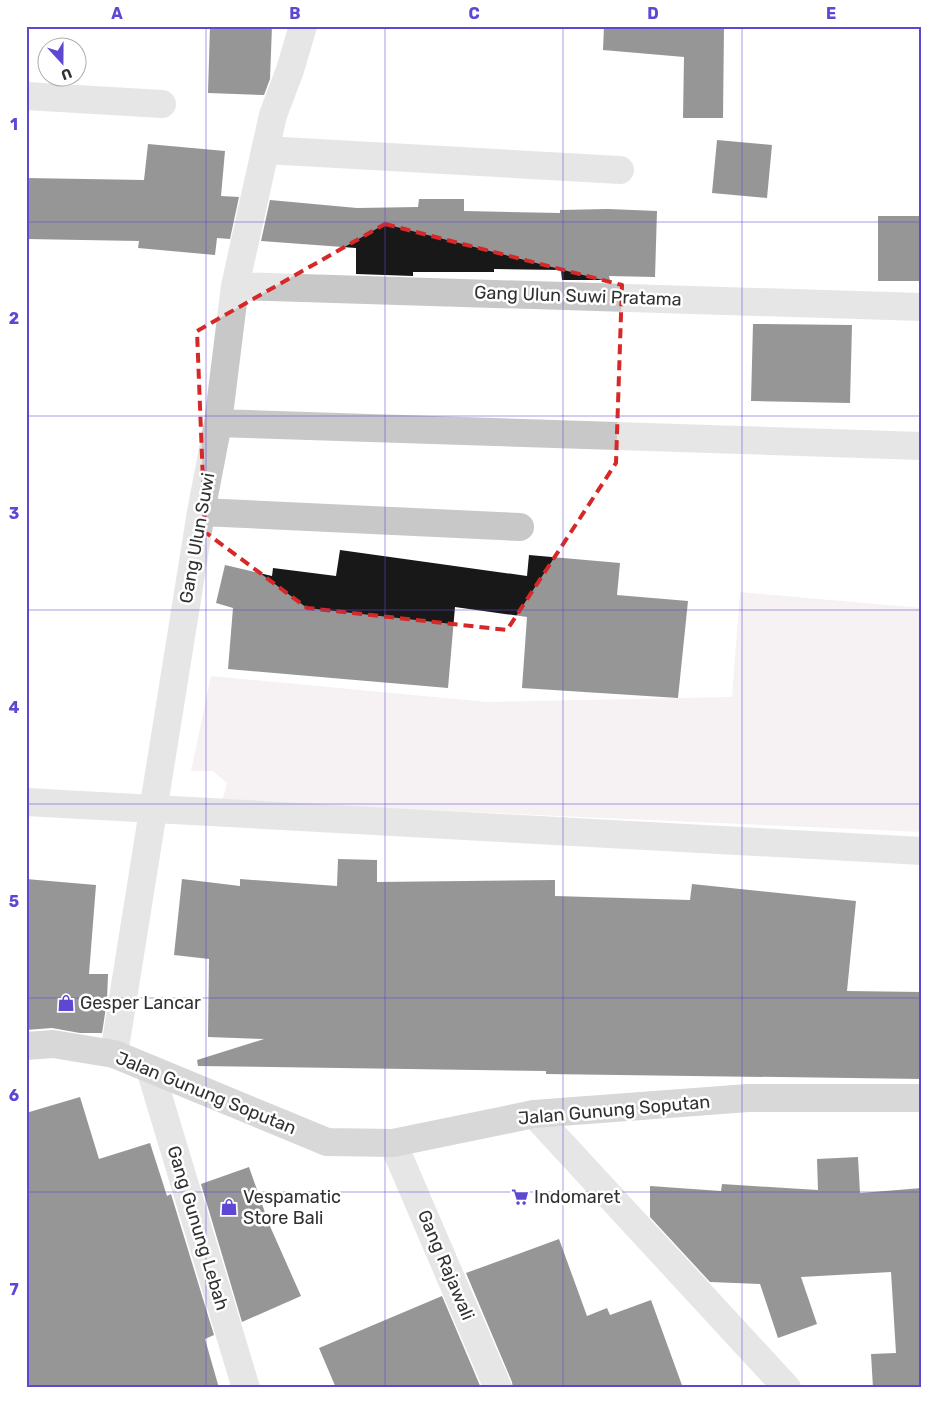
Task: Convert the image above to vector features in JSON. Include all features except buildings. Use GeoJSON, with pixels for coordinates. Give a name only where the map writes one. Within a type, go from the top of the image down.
{"type":"FeatureCollection","features":[{"type":"Feature","properties":{"kind":"main road","name":"Jalan Gunung Soputan"},"geometry":{"type":"LineString","coordinates":[[26,1046],[53,1044],[114,1054],[326,1142],[393,1143],[534,1114],[748,1098],[922,1098]]}},
{"type":"Feature","properties":{"kind":"street","name":"Gang Ulun Suwi"},"geometry":{"type":"LineString","coordinates":[[114,1054],[201,512],[218,423],[235,286],[273,115],[290,70],[303,26]]}},
{"type":"Feature","properties":{"kind":"street"},"geometry":{"type":"LineString","coordinates":[[26,96],[162,104]]}},
{"type":"Feature","properties":{"kind":"street"},"geometry":{"type":"LineString","coordinates":[[265,150],[620,170]]}},
{"type":"Feature","properties":{"kind":"street","name":"Gang Ulun Suwi Pratama"},"geometry":{"type":"LineString","coordinates":[[235,286],[922,306]]}},
{"type":"Feature","properties":{"kind":"street"},"geometry":{"type":"LineString","coordinates":[[218,423],[922,446]]}},
{"type":"Feature","properties":{"kind":"street"},"geometry":{"type":"LineString","coordinates":[[201,512],[520,527]]}},
{"type":"Feature","properties":{"kind":"street"},"geometry":{"type":"LineString","coordinates":[[26,802],[922,851]]}},
{"type":"Feature","properties":{"kind":"street","name":"Gang Gunung Lebah"},"geometry":{"type":"LineString","coordinates":[[150,1069],[246,1388]]}},
{"type":"Feature","properties":{"kind":"street"},"geometry":{"type":"LineString","coordinates":[[534,1114],[787,1388]]}},
{"type":"Feature","properties":{"kind":"street","name":"Gang Rajawali"},"geometry":{"type":"LineString","coordinates":[[393,1143],[498,1388]]}},
{"type":"Feature","properties":{"kind":"highlighted area"},"geometry":{"type":"Polygon","coordinates":[[[385,224],[622,285],[616,463],[507,630],[307,608],[205,532],[197,331],[385,224]]]}},
{"type":"Feature","properties":{"kind":"shaded area"},"geometry":{"type":"Polygon","coordinates":[[[740,592],[922,608],[922,832],[222,801],[227,783],[213,771],[191,771],[211,676],[487,702],[732,697],[740,592]]]}},
{"type":"Feature","properties":{"kind":"place","name":"Gesper Lancar"},"geometry":{"type":"Point","coordinates":[66,1003]}},
{"type":"Feature","properties":{"kind":"place","name":"Indomaret"},"geometry":{"type":"Point","coordinates":[520,1197]}},
{"type":"Feature","properties":{"kind":"place","name":"Vespamatic Store Bali"},"geometry":{"type":"Point","coordinates":[229,1207]}}]}
